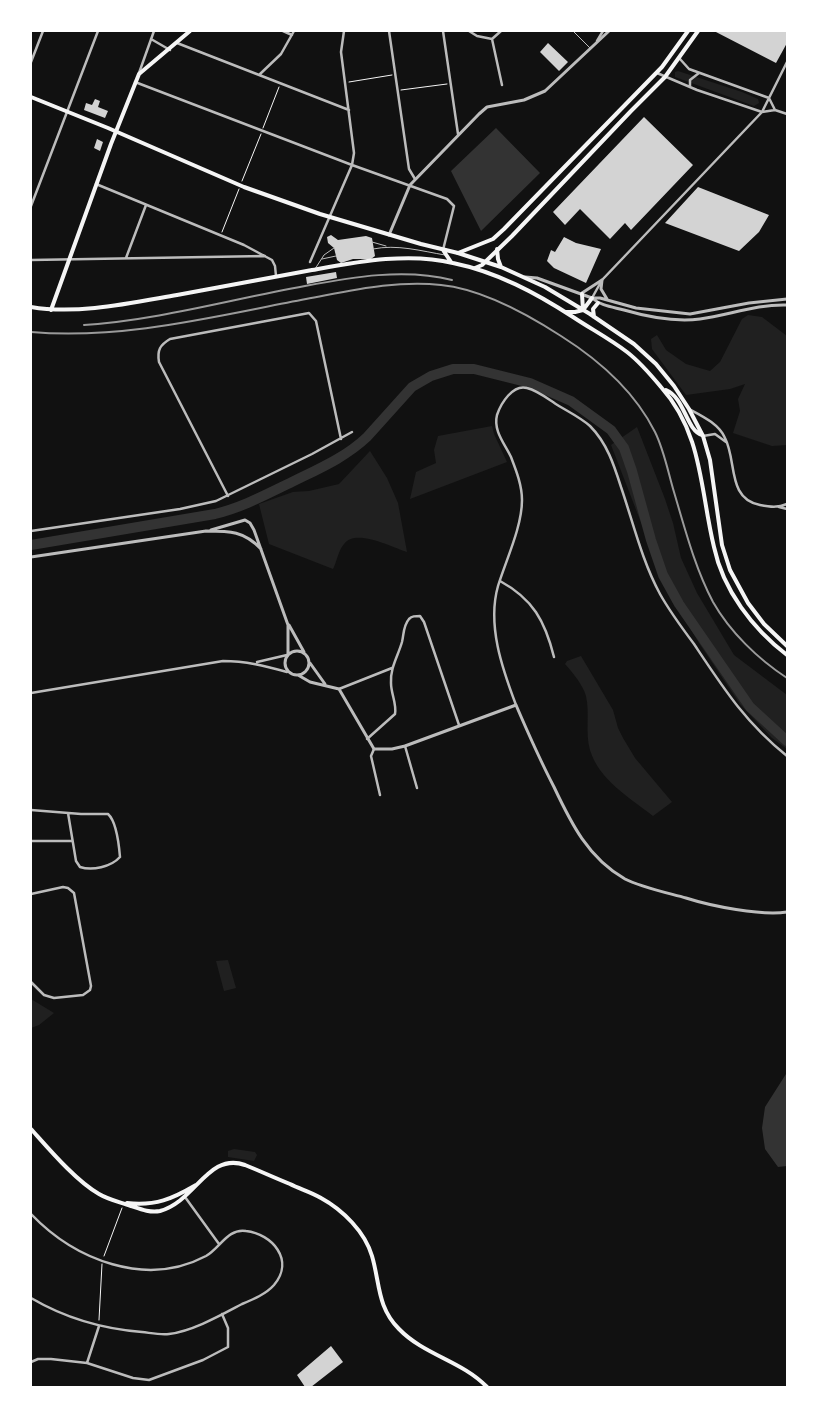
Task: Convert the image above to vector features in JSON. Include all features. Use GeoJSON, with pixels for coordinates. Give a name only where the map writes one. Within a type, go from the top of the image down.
{"type":"FeatureCollection","features":[{"type":"Feature","properties":{"kind":"main road"},"geometry":{"type":"LineString","coordinates":[[51,310],[135,82],[139,74],[170,50],[190,31]]}},
{"type":"Feature","properties":{"kind":"main road"},"geometry":{"type":"LineString","coordinates":[[458,253],[493,239],[504,229],[657,73],[677,49],[688,31]]}},
{"type":"Feature","properties":{"kind":"main road"},"geometry":{"type":"LineString","coordinates":[[475,268],[486,261],[540,207],[630,111],[666,77],[698,31]]}},
{"type":"Feature","properties":{"kind":"main road"},"geometry":{"type":"LineString","coordinates":[[31,97],[241,185],[389,235],[458,253],[501,267],[525,277],[594,316],[634,344],[656,364],[674,386],[703,436],[710,460],[722,545],[730,570],[748,603],[764,624],[787,646]]}},
{"type":"Feature","properties":{"kind":"main road"},"geometry":{"type":"LineString","coordinates":[[497,249],[501,267]]}},
{"type":"Feature","properties":{"kind":"main road"},"geometry":{"type":"LineString","coordinates":[[444,250],[451,262]]}},
{"type":"Feature","properties":{"kind":"main road"},"geometry":{"type":"LineString","coordinates":[[31,307],[51,310],[131,303],[315,269],[411,258],[451,262],[475,268],[507,280],[565,312],[627,352],[664,389],[681,418],[697,452],[714,549],[728,585],[751,620],[774,646],[787,655]]}},
{"type":"Feature","properties":{"kind":"main road"},"geometry":{"type":"LineString","coordinates":[[582,294],[583,310]]}},
{"type":"Feature","properties":{"kind":"main road"},"geometry":{"type":"LineString","coordinates":[[565,312],[583,310],[592,298]]}},
{"type":"Feature","properties":{"kind":"main road"},"geometry":{"type":"LineString","coordinates":[[594,316],[593,309],[598,303]]}},
{"type":"Feature","properties":{"kind":"main road"},"geometry":{"type":"LineString","coordinates":[[627,352],[634,344]]}},
{"type":"Feature","properties":{"kind":"main road"},"geometry":{"type":"LineString","coordinates":[[664,389],[673,394],[694,431],[703,436]]}},
{"type":"Feature","properties":{"kind":"main road"},"geometry":{"type":"LineString","coordinates":[[31,1129],[90,1189],[106,1198],[155,1212],[170,1207],[185,1197],[218,1166],[229,1163],[238,1163],[264,1172],[311,1192],[340,1211],[367,1242],[373,1258],[380,1298],[399,1330],[423,1347],[469,1372],[487,1386]]}},
{"type":"Feature","properties":{"kind":"main road"},"geometry":{"type":"LineString","coordinates":[[118,1202],[149,1204],[162,1202],[200,1183]]}},
{"type":"Feature","properties":{"kind":"street"},"geometry":{"type":"LineString","coordinates":[[31,62],[43,31]]}},
{"type":"Feature","properties":{"kind":"street"},"geometry":{"type":"LineString","coordinates":[[31,206],[98,31]]}},
{"type":"Feature","properties":{"kind":"street"},"geometry":{"type":"LineString","coordinates":[[139,74],[154,31]]}},
{"type":"Feature","properties":{"kind":"street"},"geometry":{"type":"LineString","coordinates":[[283,31],[292,35]]}},
{"type":"Feature","properties":{"kind":"street"},"geometry":{"type":"LineString","coordinates":[[259,76],[281,54],[294,31]]}},
{"type":"Feature","properties":{"kind":"street"},"geometry":{"type":"LineString","coordinates":[[310,262],[352,165],[354,153],[341,52],[344,31]]}},
{"type":"Feature","properties":{"kind":"street"},"geometry":{"type":"LineString","coordinates":[[389,31],[409,169],[415,179]]}},
{"type":"Feature","properties":{"kind":"street"},"geometry":{"type":"LineString","coordinates":[[443,31],[458,134]]}},
{"type":"Feature","properties":{"kind":"street"},"geometry":{"type":"LineString","coordinates":[[468,31],[477,36],[492,39]]}},
{"type":"Feature","properties":{"kind":"street"},"geometry":{"type":"LineString","coordinates":[[492,39],[501,31]]}},
{"type":"Feature","properties":{"kind":"street"},"geometry":{"type":"LineString","coordinates":[[596,44],[603,31]]}},
{"type":"Feature","properties":{"kind":"street"},"geometry":{"type":"LineString","coordinates":[[389,235],[410,185],[458,134],[487,107],[524,100],[545,91],[609,31]]}},
{"type":"Feature","properties":{"kind":"street"},"geometry":{"type":"LineString","coordinates":[[151,39],[170,50]]}},
{"type":"Feature","properties":{"kind":"street"},"geometry":{"type":"LineString","coordinates":[[492,39],[502,85]]}},
{"type":"Feature","properties":{"kind":"street"},"geometry":{"type":"LineString","coordinates":[[177,43],[349,110]]}},
{"type":"Feature","properties":{"kind":"street"},"geometry":{"type":"LineString","coordinates":[[680,59],[689,69],[698,73],[769,98],[775,110]]}},
{"type":"Feature","properties":{"kind":"street"},"geometry":{"type":"LineString","coordinates":[[582,294],[602,280],[762,112],[787,62]]}},
{"type":"Feature","properties":{"kind":"street"},"geometry":{"type":"LineString","coordinates":[[657,73],[690,87],[762,112],[775,110],[787,114]]}},
{"type":"Feature","properties":{"kind":"street"},"geometry":{"type":"LineString","coordinates":[[690,87],[690,80],[698,73]]}},
{"type":"Feature","properties":{"kind":"street"},"geometry":{"type":"LineString","coordinates":[[135,82],[446,199],[454,206],[444,250]]}},
{"type":"Feature","properties":{"kind":"street"},"geometry":{"type":"LineString","coordinates":[[96,184],[250,248],[273,262],[276,276]]}},
{"type":"Feature","properties":{"kind":"street"},"geometry":{"type":"LineString","coordinates":[[126,258],[146,205]]}},
{"type":"Feature","properties":{"kind":"street"},"geometry":{"type":"LineString","coordinates":[[248,256],[251,256],[252,253],[250,248]]}},
{"type":"Feature","properties":{"kind":"street"},"geometry":{"type":"LineString","coordinates":[[31,260],[265,256]]}},
{"type":"Feature","properties":{"kind":"street"},"geometry":{"type":"LineString","coordinates":[[525,277],[537,278],[592,298],[636,308],[690,314],[750,303],[787,300]]}},
{"type":"Feature","properties":{"kind":"street"},"geometry":{"type":"LineString","coordinates":[[592,298],[602,280]]}},
{"type":"Feature","properties":{"kind":"street"},"geometry":{"type":"LineString","coordinates":[[602,280],[601,289],[607,300]]}},
{"type":"Feature","properties":{"kind":"street"},"geometry":{"type":"LineString","coordinates":[[592,298],[598,303],[634,313],[689,320],[750,308],[787,305]]}},
{"type":"Feature","properties":{"kind":"street"},"geometry":{"type":"LineString","coordinates":[[228,496],[159,362],[157,353],[159,348],[170,339],[308,313],[316,321],[341,439]]}},
{"type":"Feature","properties":{"kind":"street"},"geometry":{"type":"LineString","coordinates":[[787,756],[769,742],[729,698],[659,593],[650,573],[612,462],[599,437],[589,425],[536,392],[526,388],[519,388],[513,391],[506,398],[497,415],[496,423],[500,438],[518,476],[522,500],[520,515],[500,581],[495,608],[497,638],[504,673],[516,705],[539,759],[571,822],[594,855],[625,879],[703,904],[773,914],[787,912]]}},
{"type":"Feature","properties":{"kind":"street"},"geometry":{"type":"LineString","coordinates":[[689,409],[709,421],[725,436],[735,479],[744,498],[757,505],[779,507],[787,510]]}},
{"type":"Feature","properties":{"kind":"street"},"geometry":{"type":"LineString","coordinates":[[31,531],[216,501],[352,432]]}},
{"type":"Feature","properties":{"kind":"street"},"geometry":{"type":"LineString","coordinates":[[703,436],[715,434],[728,443]]}},
{"type":"Feature","properties":{"kind":"street"},"geometry":{"type":"LineString","coordinates":[[779,507],[787,504]]}},
{"type":"Feature","properties":{"kind":"street"},"geometry":{"type":"LineString","coordinates":[[31,557],[206,531],[245,520],[250,523],[254,530],[288,625],[325,685]]}},
{"type":"Feature","properties":{"kind":"street"},"geometry":{"type":"LineString","coordinates":[[206,531],[224,531],[243,535],[252,540],[261,549]]}},
{"type":"Feature","properties":{"kind":"street"},"geometry":{"type":"LineString","coordinates":[[500,581],[512,588],[538,613],[546,628],[554,657]]}},
{"type":"Feature","properties":{"kind":"street"},"geometry":{"type":"LineString","coordinates":[[367,739],[395,714],[391,684],[392,668],[402,641],[404,628],[408,620],[415,616],[422,618],[459,725]]}},
{"type":"Feature","properties":{"kind":"street"},"geometry":{"type":"LineString","coordinates":[[288,625],[288,654],[285,662],[288,672]]}},
{"type":"Feature","properties":{"kind":"street"},"geometry":{"type":"LineString","coordinates":[[255,663],[298,650],[304,653]]}},
{"type":"Feature","properties":{"kind":"street"},"geometry":{"type":"LineString","coordinates":[[31,693],[216,662],[242,661],[255,663],[298,675],[310,682],[339,689],[392,668]]}},
{"type":"Feature","properties":{"kind":"street"},"geometry":{"type":"LineString","coordinates":[[298,675],[308,670],[310,662]]}},
{"type":"Feature","properties":{"kind":"street"},"geometry":{"type":"LineString","coordinates":[[339,689],[374,749]]}},
{"type":"Feature","properties":{"kind":"street"},"geometry":{"type":"LineString","coordinates":[[374,749],[392,749],[405,746],[516,705]]}},
{"type":"Feature","properties":{"kind":"street"},"geometry":{"type":"LineString","coordinates":[[405,746],[417,788]]}},
{"type":"Feature","properties":{"kind":"street"},"geometry":{"type":"LineString","coordinates":[[374,749],[370,756],[380,795]]}},
{"type":"Feature","properties":{"kind":"street"},"geometry":{"type":"LineString","coordinates":[[31,810],[102,813],[110,816],[114,826],[120,857],[114,862],[98,868],[80,867],[76,861],[68,813]]}},
{"type":"Feature","properties":{"kind":"street"},"geometry":{"type":"LineString","coordinates":[[31,840],[72,841]]}},
{"type":"Feature","properties":{"kind":"street"},"geometry":{"type":"LineString","coordinates":[[31,894],[63,888],[68,888],[74,893],[91,986],[90,990],[83,995],[54,998],[44,995],[31,982]]}},
{"type":"Feature","properties":{"kind":"street"},"geometry":{"type":"LineString","coordinates":[[185,1197],[219,1244]]}},
{"type":"Feature","properties":{"kind":"street"},"geometry":{"type":"LineString","coordinates":[[31,1214],[73,1248],[102,1260],[136,1270],[160,1270],[182,1266],[211,1253],[231,1234],[242,1231],[262,1235],[272,1242],[278,1249],[281,1259],[281,1268],[277,1281],[265,1292],[222,1314],[178,1332],[167,1334],[99,1326],[31,1298]]}},
{"type":"Feature","properties":{"kind":"street"},"geometry":{"type":"LineString","coordinates":[[31,1362],[38,1359],[51,1359],[87,1363],[141,1380],[157,1378],[228,1348],[228,1328],[222,1314]]}},
{"type":"Feature","properties":{"kind":"street"},"geometry":{"type":"LineString","coordinates":[[87,1363],[99,1326]]}},
{"type":"Feature","properties":{"kind":"lane"},"geometry":{"type":"LineString","coordinates":[[573,31],[590,49]]}},
{"type":"Feature","properties":{"kind":"lane"},"geometry":{"type":"LineString","coordinates":[[372,242],[446,256]]}},
{"type":"Feature","properties":{"kind":"lane"},"geometry":{"type":"LineString","coordinates":[[373,249],[387,246]]}},
{"type":"Feature","properties":{"kind":"lane"},"geometry":{"type":"LineString","coordinates":[[315,269],[325,253],[334,248]]}},
{"type":"Feature","properties":{"kind":"lane"},"geometry":{"type":"LineString","coordinates":[[321,259],[336,256]]}},
{"type":"Feature","properties":{"kind":"path"},"geometry":{"type":"LineString","coordinates":[[345,83],[395,75]]}},
{"type":"Feature","properties":{"kind":"path"},"geometry":{"type":"LineString","coordinates":[[398,91],[450,83]]}},
{"type":"Feature","properties":{"kind":"path"},"geometry":{"type":"LineString","coordinates":[[221,236],[280,84]]}},
{"type":"Feature","properties":{"kind":"path"},"geometry":{"type":"LineString","coordinates":[[99,1326],[102,1260],[124,1204]]}},
{"type":"Feature","properties":{"kind":"shaded area"},"geometry":{"type":"Polygon","coordinates":[[[678,71],[742,92],[758,99],[759,103],[754,106],[675,77],[675,72],[678,71]]]}},
{"type":"Feature","properties":{"kind":"shaded area"},"geometry":{"type":"Polygon","coordinates":[[[496,128],[540,173],[481,231],[451,171],[496,128]]]}},
{"type":"Feature","properties":{"kind":"shaded area"},"geometry":{"type":"Polygon","coordinates":[[[748,315],[762,317],[787,336],[787,445],[772,446],[733,433],[740,411],[738,399],[745,384],[730,389],[686,395],[652,349],[651,339],[657,335],[666,350],[686,364],[710,371],[720,362],[742,319],[748,315]]]}},
{"type":"Feature","properties":{"kind":"shaded area"},"geometry":{"type":"Polygon","coordinates":[[[492,426],[507,462],[410,499],[416,472],[436,463],[434,450],[438,436],[492,426]]]}},
{"type":"Feature","properties":{"kind":"shaded area"},"geometry":{"type":"Polygon","coordinates":[[[637,427],[665,499],[681,558],[697,593],[734,655],[787,695],[787,749],[772,738],[740,704],[699,643],[666,587],[611,445],[637,427]]]}},
{"type":"Feature","properties":{"kind":"shaded area"},"geometry":{"type":"Polygon","coordinates":[[[370,451],[387,478],[398,503],[407,552],[374,540],[356,538],[344,544],[333,569],[269,544],[259,504],[293,492],[309,491],[339,484],[370,451]]]}},
{"type":"Feature","properties":{"kind":"shaded area"},"geometry":{"type":"Polygon","coordinates":[[[581,656],[613,710],[618,728],[635,758],[672,802],[653,816],[616,788],[594,761],[589,743],[588,709],[585,692],[565,664],[567,661],[581,656]]]}},
{"type":"Feature","properties":{"kind":"shaded area"},"geometry":{"type":"Polygon","coordinates":[[[228,960],[236,988],[224,991],[216,961],[228,960]]]}},
{"type":"Feature","properties":{"kind":"shaded area"},"geometry":{"type":"Polygon","coordinates":[[[31,999],[54,1013],[39,1025],[31,1028],[31,999]]]}},
{"type":"Feature","properties":{"kind":"shaded area"},"geometry":{"type":"Polygon","coordinates":[[[786,1074],[787,1166],[778,1167],[765,1149],[762,1128],[765,1107],[786,1074]]]}},
{"type":"Feature","properties":{"kind":"shaded area"},"geometry":{"type":"Polygon","coordinates":[[[234,1149],[255,1152],[257,1155],[254,1161],[228,1157],[228,1151],[234,1149]]]}},
{"type":"Feature","properties":{"kind":"building"},"geometry":{"type":"Polygon","coordinates":[[[714,31],[787,31],[787,43],[776,63],[714,31]]]}},
{"type":"Feature","properties":{"kind":"building"},"geometry":{"type":"Polygon","coordinates":[[[548,43],[568,62],[559,71],[540,52],[548,43]]]}},
{"type":"Feature","properties":{"kind":"building"},"geometry":{"type":"Polygon","coordinates":[[[95,99],[100,101],[98,107],[108,111],[105,118],[84,110],[86,103],[92,105],[95,99]]]}},
{"type":"Feature","properties":{"kind":"building"},"geometry":{"type":"Polygon","coordinates":[[[644,117],[693,165],[631,230],[625,223],[610,239],[580,209],[565,225],[553,212],[644,117]]]}},
{"type":"Feature","properties":{"kind":"building"},"geometry":{"type":"Polygon","coordinates":[[[97,139],[103,142],[100,151],[94,148],[97,139]]]}},
{"type":"Feature","properties":{"kind":"building"},"geometry":{"type":"Polygon","coordinates":[[[698,187],[769,215],[759,232],[739,251],[665,223],[698,187]]]}},
{"type":"Feature","properties":{"kind":"building"},"geometry":{"type":"Polygon","coordinates":[[[331,235],[338,240],[366,236],[372,238],[375,256],[371,259],[353,259],[341,263],[337,260],[334,248],[328,243],[327,237],[331,235]]]}},
{"type":"Feature","properties":{"kind":"building"},"geometry":{"type":"Polygon","coordinates":[[[564,237],[576,243],[601,249],[586,283],[554,268],[547,261],[551,250],[555,252],[564,237]]]}},
{"type":"Feature","properties":{"kind":"building"},"geometry":{"type":"Polygon","coordinates":[[[336,272],[337,278],[307,284],[306,277],[336,272]]]}},
{"type":"Feature","properties":{"kind":"building"},"geometry":{"type":"Polygon","coordinates":[[[331,1346],[343,1362],[311,1387],[305,1387],[297,1375],[331,1346]]]}},
{"type":"Feature","properties":{"kind":"waterway"},"geometry":{"type":"LineString","coordinates":[[31,545],[215,514],[263,496],[320,468],[349,451],[367,437],[412,387],[431,376],[453,369],[474,369],[530,383],[571,401],[611,430],[624,448],[663,575],[679,604],[750,707],[787,741]]}},
{"type":"Feature","properties":{"kind":"railway"},"geometry":{"type":"LineString","coordinates":[[84,325],[140,319],[278,291],[360,277],[397,274],[434,276],[452,280]]}},
{"type":"Feature","properties":{"kind":"railway"},"geometry":{"type":"LineString","coordinates":[[31,332],[66,334],[135,330],[390,285],[424,284],[457,287],[504,304],[548,328],[589,355],[614,377],[637,403],[655,432],[661,446],[691,548],[713,602],[736,634],[766,662],[787,678]]}}]}
